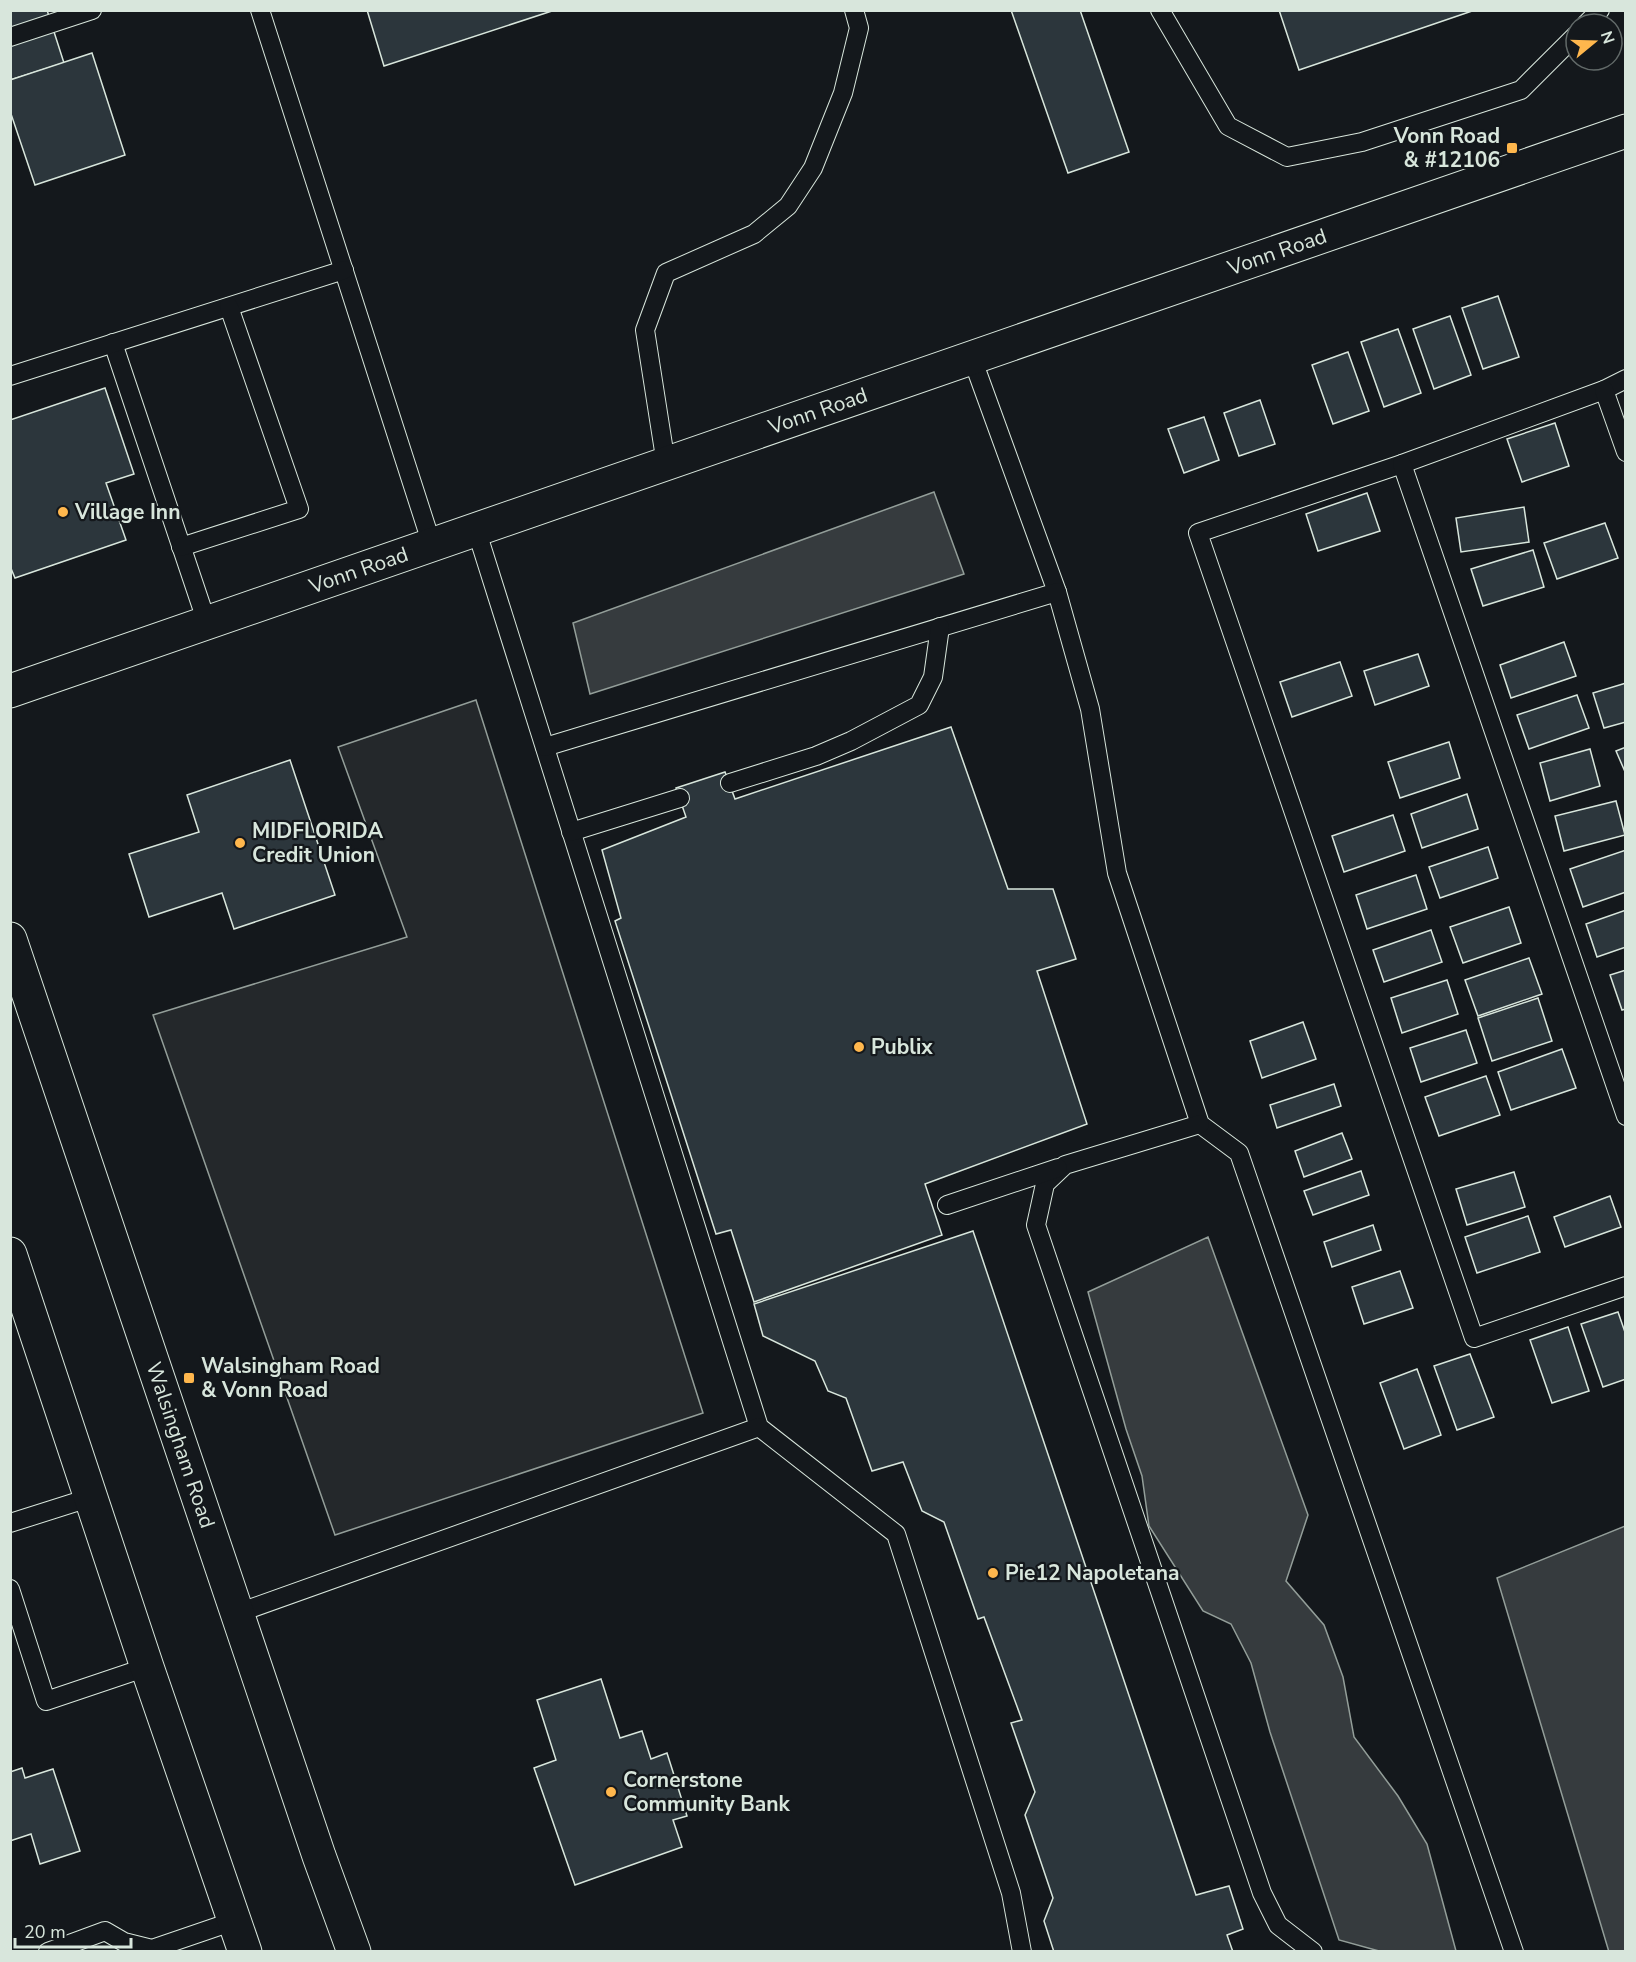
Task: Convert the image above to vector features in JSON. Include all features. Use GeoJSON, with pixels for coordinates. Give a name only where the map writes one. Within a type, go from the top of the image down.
{"type":"FeatureCollection","features":[{"type":"Feature","properties":{"kind":"main road","name":"Vonn Road"},"geometry":{"type":"LineString","coordinates":[[10,691],[1626,131]]}},
{"type":"Feature","properties":{"kind":"main road","name":"Walsingham Road"},"geometry":{"type":"LineString","coordinates":[[10,939],[354,1952]]}},
{"type":"Feature","properties":{"kind":"main road"},"geometry":{"type":"LineString","coordinates":[[10,1254],[147,1667],[245,1952]]}},
{"type":"Feature","properties":{"kind":"lane"},"geometry":{"type":"LineString","coordinates":[[10,37],[92,10]]}},
{"type":"Feature","properties":{"kind":"lane"},"geometry":{"type":"LineString","coordinates":[[260,10],[432,545]]}},
{"type":"Feature","properties":{"kind":"lane"},"geometry":{"type":"LineString","coordinates":[[666,464],[645,330],[666,273],[754,234],[788,206],[813,168],[843,93],[859,28],[854,10]]}},
{"type":"Feature","properties":{"kind":"lane"},"geometry":{"type":"LineString","coordinates":[[1160,10],[1228,126],[1287,157],[1362,142],[1521,90],[1564,47]]}},
{"type":"Feature","properties":{"kind":"lane"},"geometry":{"type":"LineString","coordinates":[[10,376],[344,270]]}},
{"type":"Feature","properties":{"kind":"lane"},"geometry":{"type":"LineString","coordinates":[[181,547],[299,509],[229,307]]}},
{"type":"Feature","properties":{"kind":"lane"},"geometry":{"type":"LineString","coordinates":[[113,343],[207,623]]}},
{"type":"Feature","properties":{"kind":"lane"},"geometry":{"type":"LineString","coordinates":[[972,358],[1057,592],[1090,709],[1116,873],[1200,1124],[1239,1153],[1514,1952]]}},
{"type":"Feature","properties":{"kind":"lane"},"geometry":{"type":"LineString","coordinates":[[1626,379],[1604,390],[1402,464],[1198,533],[1474,1338],[1626,1286]]}},
{"type":"Feature","properties":{"kind":"lane"},"geometry":{"type":"LineString","coordinates":[[1604,390],[1626,452]]}},
{"type":"Feature","properties":{"kind":"lane"},"geometry":{"type":"LineString","coordinates":[[1402,464],[1626,1116]]}},
{"type":"Feature","properties":{"kind":"lane"},"geometry":{"type":"LineString","coordinates":[[476,530],[759,1427],[896,1534],[1011,1893],[1022,1952]]}},
{"type":"Feature","properties":{"kind":"lane"},"geometry":{"type":"LineString","coordinates":[[545,747],[1057,592]]}},
{"type":"Feature","properties":{"kind":"lane"},"geometry":{"type":"LineString","coordinates":[[730,783],[816,756],[919,705],[933,677],[940,627]]}},
{"type":"Feature","properties":{"kind":"lane"},"geometry":{"type":"LineString","coordinates":[[571,832],[680,798]]}},
{"type":"Feature","properties":{"kind":"lane"},"geometry":{"type":"LineString","coordinates":[[947,1205],[1065,1165],[1200,1124]]}},
{"type":"Feature","properties":{"kind":"lane"},"geometry":{"type":"LineString","coordinates":[[1065,1165],[1045,1184],[1036,1225],[1262,1893],[1278,1925],[1313,1952]]}},
{"type":"Feature","properties":{"kind":"lane"},"geometry":{"type":"LineString","coordinates":[[238,1613],[759,1427]]}},
{"type":"Feature","properties":{"kind":"lane"},"geometry":{"type":"LineString","coordinates":[[10,1523],[92,1497]]}},
{"type":"Feature","properties":{"kind":"lane"},"geometry":{"type":"LineString","coordinates":[[10,1588],[46,1701],[147,1667]]}},
{"type":"Feature","properties":{"kind":"lane"},"geometry":{"type":"LineString","coordinates":[[48,1952],[105,1931],[124,1942],[152,1949],[234,1921]]}},
{"type":"Feature","properties":{"kind":"shaded area"},"geometry":{"type":"Polygon","coordinates":[[[934,492],[964,574],[590,694],[573,623],[934,492]]]}},
{"type":"Feature","properties":{"kind":"shaded area"},"geometry":{"type":"Polygon","coordinates":[[[476,700],[703,1413],[335,1535],[153,1015],[407,937],[338,747],[476,700]]]}},
{"type":"Feature","properties":{"kind":"shaded area"},"geometry":{"type":"Polygon","coordinates":[[[1208,1237],[1308,1515],[1286,1581],[1324,1625],[1343,1677],[1354,1737],[1398,1796],[1427,1844],[1456,1951],[1379,1951],[1339,1940],[1270,1732],[1251,1663],[1231,1624],[1203,1611],[1149,1526],[1142,1476],[1126,1429],[1088,1292],[1208,1237]]]}},
{"type":"Feature","properties":{"kind":"shaded area"},"geometry":{"type":"Polygon","coordinates":[[[1625,1526],[1626,1951],[1609,1952],[1497,1578],[1625,1526]]]}},
{"type":"Feature","properties":{"kind":"building"},"geometry":{"type":"Polygon","coordinates":[[[10,10],[47,10],[64,63],[10,80],[10,10]]]}},
{"type":"Feature","properties":{"kind":"building"},"geometry":{"type":"Polygon","coordinates":[[[367,10],[555,10],[384,66],[367,10]]]}},
{"type":"Feature","properties":{"kind":"building"},"geometry":{"type":"Polygon","coordinates":[[[1011,10],[1080,10],[1129,152],[1068,173],[1011,10]]]}},
{"type":"Feature","properties":{"kind":"building"},"geometry":{"type":"Polygon","coordinates":[[[1279,10],[1475,10],[1299,70],[1279,10]]]}},
{"type":"Feature","properties":{"kind":"building"},"geometry":{"type":"Polygon","coordinates":[[[92,53],[125,155],[35,185],[10,111],[10,80],[92,53]]]}},
{"type":"Feature","properties":{"kind":"building"},"geometry":{"type":"Polygon","coordinates":[[[1498,296],[1519,357],[1483,369],[1462,308],[1498,296]]]}},
{"type":"Feature","properties":{"kind":"building"},"geometry":{"type":"Polygon","coordinates":[[[1450,316],[1471,375],[1434,389],[1413,329],[1450,316]]]}},
{"type":"Feature","properties":{"kind":"building"},"geometry":{"type":"Polygon","coordinates":[[[1398,329],[1421,393],[1384,407],[1361,342],[1398,329]]]}},
{"type":"Feature","properties":{"kind":"building"},"geometry":{"type":"Polygon","coordinates":[[[1348,352],[1369,411],[1333,424],[1312,365],[1348,352]]]}},
{"type":"Feature","properties":{"kind":"building","name":"Village Inn"},"geometry":{"type":"Polygon","coordinates":[[[105,388],[134,474],[106,483],[126,540],[15,578],[10,566],[10,420],[105,388]]]}},
{"type":"Feature","properties":{"kind":"building"},"geometry":{"type":"Polygon","coordinates":[[[1260,400],[1275,444],[1239,456],[1224,413],[1260,400]]]}},
{"type":"Feature","properties":{"kind":"building"},"geometry":{"type":"Polygon","coordinates":[[[1204,417],[1219,460],[1184,473],[1168,429],[1204,417]]]}},
{"type":"Feature","properties":{"kind":"building"},"geometry":{"type":"Polygon","coordinates":[[[1555,423],[1569,466],[1522,482],[1507,439],[1555,423]]]}},
{"type":"Feature","properties":{"kind":"building"},"geometry":{"type":"Polygon","coordinates":[[[1367,493],[1380,531],[1318,551],[1306,514],[1367,493]]]}},
{"type":"Feature","properties":{"kind":"building"},"geometry":{"type":"Polygon","coordinates":[[[1524,507],[1529,542],[1461,552],[1456,518],[1524,507]]]}},
{"type":"Feature","properties":{"kind":"building"},"geometry":{"type":"Polygon","coordinates":[[[1605,523],[1618,558],[1557,579],[1544,543],[1605,523]]]}},
{"type":"Feature","properties":{"kind":"building"},"geometry":{"type":"Polygon","coordinates":[[[1533,550],[1544,587],[1483,606],[1471,569],[1533,550]]]}},
{"type":"Feature","properties":{"kind":"building"},"geometry":{"type":"Polygon","coordinates":[[[1564,642],[1576,676],[1511,698],[1500,665],[1564,642]]]}},
{"type":"Feature","properties":{"kind":"building"},"geometry":{"type":"Polygon","coordinates":[[[1418,654],[1429,686],[1375,705],[1364,671],[1418,654]]]}},
{"type":"Feature","properties":{"kind":"building"},"geometry":{"type":"Polygon","coordinates":[[[1340,662],[1352,696],[1292,717],[1280,682],[1340,662]]]}},
{"type":"Feature","properties":{"kind":"building"},"geometry":{"type":"Polygon","coordinates":[[[1626,683],[1626,722],[1604,728],[1593,693],[1626,683]]]}},
{"type":"Feature","properties":{"kind":"building"},"geometry":{"type":"Polygon","coordinates":[[[1577,695],[1589,728],[1529,749],[1517,715],[1577,695]]]}},
{"type":"Feature","properties":{"kind":"building","name":"Publix"},"geometry":{"type":"Polygon","coordinates":[[[951,727],[1008,889],[1053,889],[1076,959],[1037,971],[1087,1124],[925,1184],[942,1235],[754,1302],[731,1230],[716,1234],[615,921],[621,918],[602,850],[686,817],[676,788],[725,772],[735,799],[951,727]]]}},
{"type":"Feature","properties":{"kind":"building"},"geometry":{"type":"Polygon","coordinates":[[[1449,742],[1460,778],[1400,798],[1388,762],[1449,742]]]}},
{"type":"Feature","properties":{"kind":"building"},"geometry":{"type":"Polygon","coordinates":[[[1626,747],[1626,774],[1616,751],[1626,747]]]}},
{"type":"Feature","properties":{"kind":"building"},"geometry":{"type":"Polygon","coordinates":[[[1590,749],[1600,786],[1550,801],[1540,763],[1590,749]]]}},
{"type":"Feature","properties":{"kind":"building","name":"MIDFLORIDA Credit Union"},"geometry":{"type":"Polygon","coordinates":[[[290,760],[335,895],[234,929],[222,893],[149,917],[129,854],[199,832],[187,795],[290,760]]]}},
{"type":"Feature","properties":{"kind":"building"},"geometry":{"type":"Polygon","coordinates":[[[1467,794],[1478,829],[1422,848],[1411,814],[1467,794]]]}},
{"type":"Feature","properties":{"kind":"building"},"geometry":{"type":"Polygon","coordinates":[[[1616,801],[1625,835],[1564,851],[1555,816],[1616,801]]]}},
{"type":"Feature","properties":{"kind":"building"},"geometry":{"type":"Polygon","coordinates":[[[1393,815],[1405,851],[1344,872],[1332,836],[1393,815]]]}},
{"type":"Feature","properties":{"kind":"building"},"geometry":{"type":"Polygon","coordinates":[[[1488,847],[1498,878],[1440,898],[1429,867],[1488,847]]]}},
{"type":"Feature","properties":{"kind":"building"},"geometry":{"type":"Polygon","coordinates":[[[1626,850],[1626,892],[1583,907],[1570,869],[1626,850]]]}},
{"type":"Feature","properties":{"kind":"building"},"geometry":{"type":"Polygon","coordinates":[[[1416,875],[1427,909],[1367,929],[1356,895],[1416,875]]]}},
{"type":"Feature","properties":{"kind":"building"},"geometry":{"type":"Polygon","coordinates":[[[1509,907],[1521,943],[1463,963],[1450,927],[1509,907]]]}},
{"type":"Feature","properties":{"kind":"building"},"geometry":{"type":"Polygon","coordinates":[[[1626,910],[1626,947],[1597,957],[1586,924],[1626,910]]]}},
{"type":"Feature","properties":{"kind":"building"},"geometry":{"type":"Polygon","coordinates":[[[1431,930],[1442,962],[1384,982],[1373,950],[1431,930]]]}},
{"type":"Feature","properties":{"kind":"building"},"geometry":{"type":"Polygon","coordinates":[[[1529,958],[1542,994],[1478,1016],[1465,980],[1529,958]]]}},
{"type":"Feature","properties":{"kind":"building"},"geometry":{"type":"Polygon","coordinates":[[[1626,970],[1626,1009],[1622,1010],[1610,975],[1626,970]]]}},
{"type":"Feature","properties":{"kind":"building"},"geometry":{"type":"Polygon","coordinates":[[[1447,980],[1458,1014],[1402,1033],[1391,998],[1447,980]]]}},
{"type":"Feature","properties":{"kind":"building"},"geometry":{"type":"Polygon","coordinates":[[[1538,998],[1552,1041],[1492,1061],[1478,1018],[1538,998]]]}},
{"type":"Feature","properties":{"kind":"building"},"geometry":{"type":"Polygon","coordinates":[[[1303,1022],[1316,1059],[1262,1078],[1250,1041],[1303,1022]]]}},
{"type":"Feature","properties":{"kind":"building"},"geometry":{"type":"Polygon","coordinates":[[[1466,1030],[1477,1063],[1421,1082],[1410,1048],[1466,1030]]]}},
{"type":"Feature","properties":{"kind":"building"},"geometry":{"type":"Polygon","coordinates":[[[1562,1049],[1576,1088],[1511,1110],[1498,1072],[1562,1049]]]}},
{"type":"Feature","properties":{"kind":"building"},"geometry":{"type":"Polygon","coordinates":[[[1486,1076],[1500,1115],[1439,1136],[1425,1097],[1486,1076]]]}},
{"type":"Feature","properties":{"kind":"building"},"geometry":{"type":"Polygon","coordinates":[[[1334,1084],[1341,1106],[1277,1128],[1270,1105],[1334,1084]]]}},
{"type":"Feature","properties":{"kind":"building"},"geometry":{"type":"Polygon","coordinates":[[[1342,1133],[1352,1159],[1304,1177],[1295,1151],[1342,1133]]]}},
{"type":"Feature","properties":{"kind":"building"},"geometry":{"type":"Polygon","coordinates":[[[1361,1171],[1369,1195],[1313,1215],[1304,1191],[1361,1171]]]}},
{"type":"Feature","properties":{"kind":"building"},"geometry":{"type":"Polygon","coordinates":[[[1514,1172],[1525,1207],[1467,1225],[1456,1189],[1514,1172]]]}},
{"type":"Feature","properties":{"kind":"building"},"geometry":{"type":"Polygon","coordinates":[[[1610,1196],[1621,1227],[1565,1247],[1554,1217],[1610,1196]]]}},
{"type":"Feature","properties":{"kind":"building"},"geometry":{"type":"Polygon","coordinates":[[[1528,1216],[1540,1252],[1477,1273],[1465,1237],[1528,1216]]]}},
{"type":"Feature","properties":{"kind":"building"},"geometry":{"type":"Polygon","coordinates":[[[1373,1225],[1381,1250],[1332,1267],[1324,1242],[1373,1225]]]}},
{"type":"Feature","properties":{"kind":"building"},"geometry":{"type":"Polygon","coordinates":[[[973,1231],[1196,1895],[1229,1886],[1243,1929],[1227,1935],[1233,1952],[1054,1952],[1044,1921],[1053,1898],[1025,1815],[1035,1792],[1011,1723],[1022,1720],[984,1617],[978,1619],[944,1522],[922,1511],[903,1462],[872,1471],[846,1398],[828,1391],[815,1361],[763,1336],[754,1304],[973,1231]]]}},
{"type":"Feature","properties":{"kind":"building"},"geometry":{"type":"Polygon","coordinates":[[[1400,1271],[1413,1308],[1364,1324],[1352,1287],[1400,1271]]]}},
{"type":"Feature","properties":{"kind":"building"},"geometry":{"type":"Polygon","coordinates":[[[1618,1312],[1626,1335],[1626,1379],[1603,1387],[1581,1324],[1618,1312]]]}},
{"type":"Feature","properties":{"kind":"building"},"geometry":{"type":"Polygon","coordinates":[[[1568,1327],[1589,1391],[1552,1403],[1530,1340],[1568,1327]]]}},
{"type":"Feature","properties":{"kind":"building"},"geometry":{"type":"Polygon","coordinates":[[[1470,1354],[1494,1417],[1457,1430],[1434,1366],[1470,1354]]]}},
{"type":"Feature","properties":{"kind":"building"},"geometry":{"type":"Polygon","coordinates":[[[1417,1369],[1441,1435],[1404,1449],[1380,1383],[1417,1369]]]}},
{"type":"Feature","properties":{"kind":"building","name":"Cornerstone Community Bank"},"geometry":{"type":"Polygon","coordinates":[[[601,1679],[620,1738],[642,1731],[651,1759],[667,1753],[687,1816],[673,1820],[682,1847],[575,1885],[534,1768],[556,1760],[537,1700],[601,1679]]]}},
{"type":"Feature","properties":{"kind":"building"},"geometry":{"type":"Polygon","coordinates":[[[22,1768],[25,1778],[53,1769],[80,1851],[40,1864],[31,1834],[10,1841],[10,1772],[22,1768]]]}},
{"type":"Feature","properties":{"kind":"place","name":"Vonn Road & #12106"},"geometry":{"type":"Point","coordinates":[1512,148]}},
{"type":"Feature","properties":{"kind":"place","name":"Village Inn"},"geometry":{"type":"Point","coordinates":[63,512]}},
{"type":"Feature","properties":{"kind":"place","name":"MIDFLORIDA Credit Union"},"geometry":{"type":"Point","coordinates":[240,843]}},
{"type":"Feature","properties":{"kind":"place","name":"Publix"},"geometry":{"type":"Point","coordinates":[859,1047]}},
{"type":"Feature","properties":{"kind":"place","name":"Walsingham Road & Vonn Road"},"geometry":{"type":"Point","coordinates":[189,1378]}},
{"type":"Feature","properties":{"kind":"place","name":"Pie12 Napoletana"},"geometry":{"type":"Point","coordinates":[993,1573]}},
{"type":"Feature","properties":{"kind":"place","name":"Cornerstone Community Bank"},"geometry":{"type":"Point","coordinates":[611,1792]}}]}
